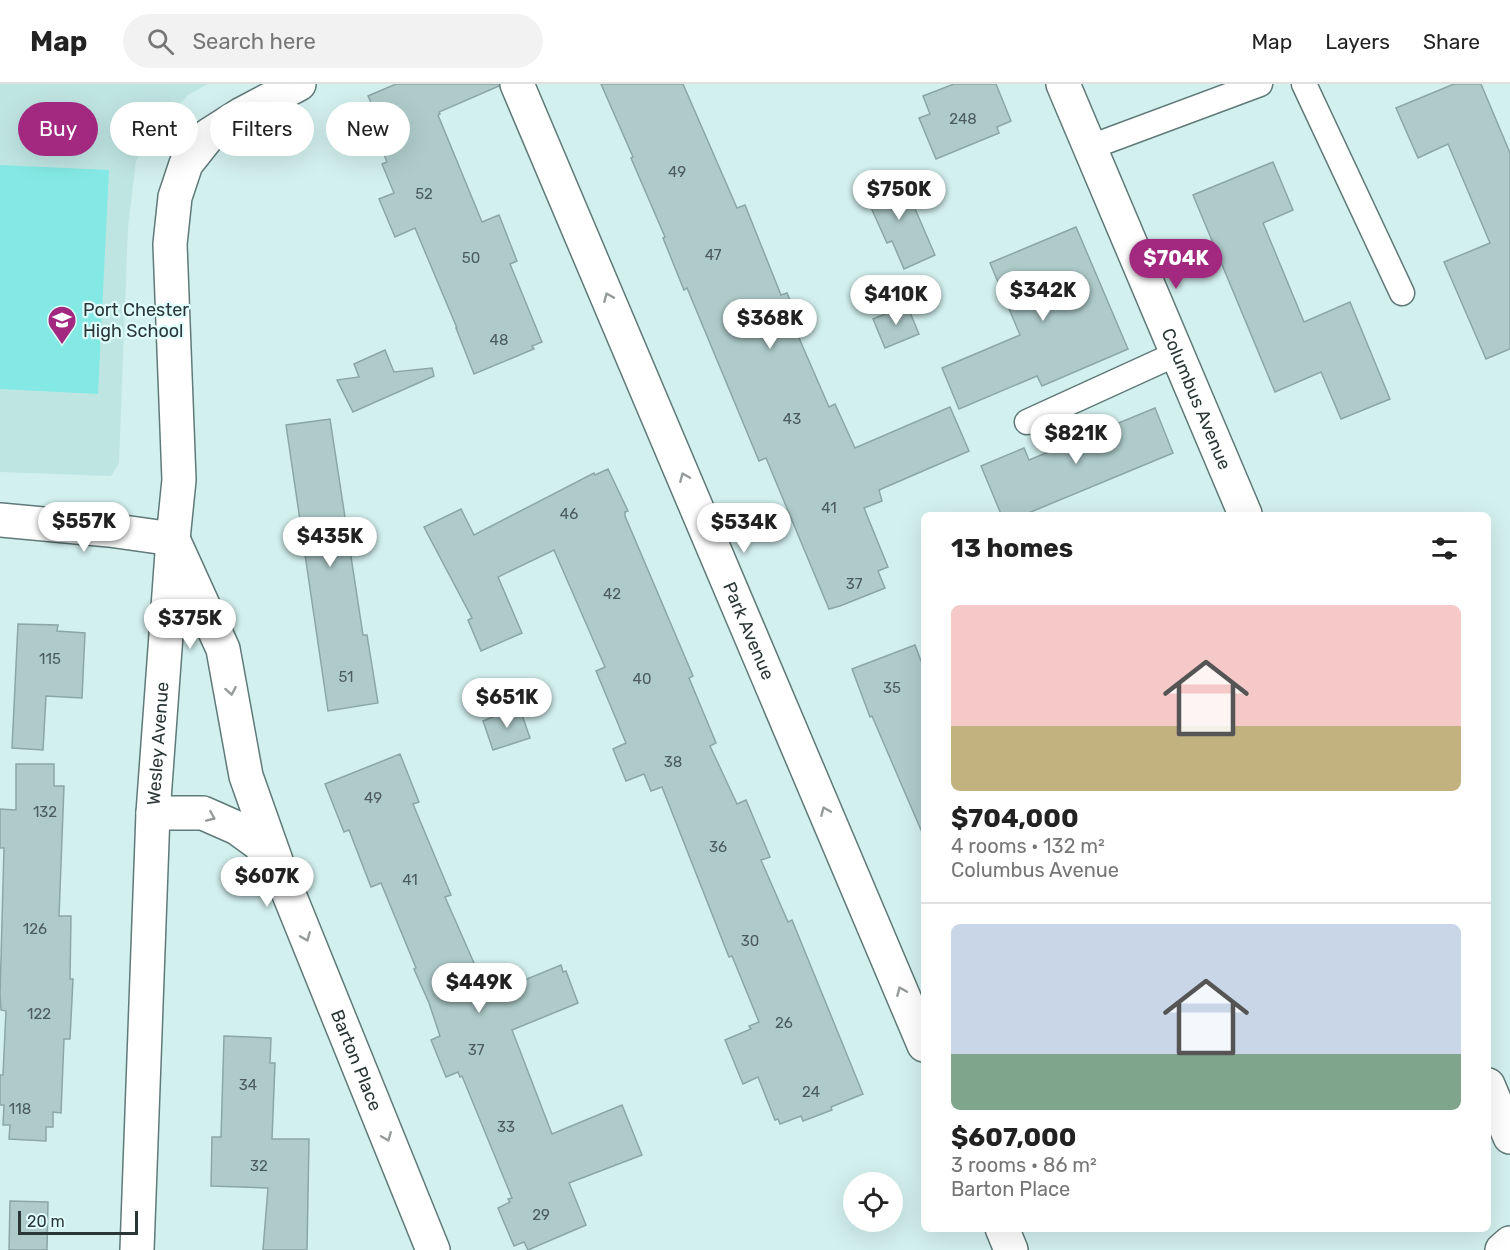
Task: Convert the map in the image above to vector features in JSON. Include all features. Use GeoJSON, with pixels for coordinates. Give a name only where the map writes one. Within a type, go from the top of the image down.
{"type":"FeatureCollection","features":[{"type":"Feature","properties":{"kind":"street","name":"Wesley Avenue"},"geometry":{"type":"LineString","coordinates":[[137,1250],[153,813],[179,480],[170,244],[175,197],[186,164],[209,135],[242,114],[299,84]]}},
{"type":"Feature","properties":{"kind":"street","name":"Park Avenue"},"geometry":{"type":"LineString","coordinates":[[517,84],[921,1038]]}},
{"type":"Feature","properties":{"kind":"street","name":"Columbus Avenue"},"geometry":{"type":"LineString","coordinates":[[1063,84],[1088,148],[1244,512]]}},
{"type":"Feature","properties":{"kind":"street"},"geometry":{"type":"LineString","coordinates":[[0,520],[109,530],[173,539]]}},
{"type":"Feature","properties":{"kind":"street","name":"Barton Place"},"geometry":{"type":"LineString","coordinates":[[173,539],[224,649],[246,776],[280,872],[433,1250]]}},
{"type":"Feature","properties":{"kind":"street","name":"Barton Place"},"geometry":{"type":"LineString","coordinates":[[153,813],[203,813],[237,828],[259,844],[280,872]]}},
{"type":"Feature","properties":{"kind":"street"},"geometry":{"type":"LineString","coordinates":[[1491,1092],[1510,1137]]}},
{"type":"Feature","properties":{"kind":"street"},"geometry":{"type":"LineString","coordinates":[[1004,1232],[1011,1250]]}},
{"type":"Feature","properties":{"kind":"street"},"geometry":{"type":"LineString","coordinates":[[1502,1250],[1510,1243]]}},
{"type":"Feature","properties":{"kind":"lane"},"geometry":{"type":"LineString","coordinates":[[1088,148],[1260,84]]}},
{"type":"Feature","properties":{"kind":"lane"},"geometry":{"type":"LineString","coordinates":[[1304,84],[1402,293]]}},
{"type":"Feature","properties":{"kind":"lane"},"geometry":{"type":"LineString","coordinates":[[1028,422],[1176,354]]}},
{"type":"Feature","properties":{"kind":"shaded area","name":"Port Chester High School"},"geometry":{"type":"Polygon","coordinates":[[[0,84],[208,84],[188,95],[181,102],[110,102],[110,156],[139,156],[136,161],[128,228],[119,463],[111,476],[0,472],[0,84]]]}},
{"type":"Feature","properties":{"kind":"shaded area"},"geometry":{"type":"Polygon","coordinates":[[[0,165],[109,170],[98,394],[0,389],[0,165]]]}},
{"type":"Feature","properties":{"kind":"building"},"geometry":{"type":"Polygon","coordinates":[[[396,84],[499,84],[499,86],[439,112],[438,115],[482,222],[499,215],[517,261],[510,264],[542,342],[532,346],[534,349],[474,374],[415,228],[395,237],[379,199],[394,193],[382,164],[387,162],[384,156],[410,156],[410,102],[371,102],[368,96],[396,84]]]}},
{"type":"Feature","properties":{"kind":"building"},"geometry":{"type":"Polygon","coordinates":[[[601,84],[683,84],[737,208],[745,205],[781,295],[787,293],[805,335],[799,338],[829,407],[835,404],[855,448],[950,407],[969,451],[879,490],[882,501],[864,508],[888,567],[878,571],[885,588],[829,609],[766,458],[759,461],[687,288],[684,290],[663,238],[665,237],[631,158],[633,157],[601,84]]]}},
{"type":"Feature","properties":{"kind":"building"},"geometry":{"type":"Polygon","coordinates":[[[954,84],[996,84],[1011,121],[997,127],[999,133],[936,159],[919,118],[930,114],[923,96],[954,84]]]}},
{"type":"Feature","properties":{"kind":"building"},"geometry":{"type":"Polygon","coordinates":[[[1454,84],[1481,84],[1510,153],[1510,349],[1486,359],[1444,262],[1490,243],[1448,144],[1418,158],[1396,108],[1454,84]]]}},
{"type":"Feature","properties":{"kind":"building"},"geometry":{"type":"Polygon","coordinates":[[[1273,162],[1293,210],[1263,223],[1304,322],[1350,302],[1390,399],[1341,419],[1321,372],[1275,392],[1193,195],[1273,162]]]}},
{"type":"Feature","properties":{"kind":"building"},"geometry":{"type":"Polygon","coordinates":[[[900,174],[935,255],[904,269],[892,241],[887,243],[863,190],[900,174]]]}},
{"type":"Feature","properties":{"kind":"building"},"geometry":{"type":"Polygon","coordinates":[[[1076,227],[1128,349],[1042,386],[1037,376],[959,409],[942,368],[1020,335],[990,263],[1076,227]]]}},
{"type":"Feature","properties":{"kind":"building"},"geometry":{"type":"Polygon","coordinates":[[[907,305],[919,334],[885,348],[873,319],[907,305]]]}},
{"type":"Feature","properties":{"kind":"building"},"geometry":{"type":"Polygon","coordinates":[[[385,350],[394,372],[432,368],[434,376],[353,412],[337,380],[359,377],[354,364],[385,350]]]}},
{"type":"Feature","properties":{"kind":"building"},"geometry":{"type":"Polygon","coordinates":[[[1155,408],[1173,453],[1031,512],[1000,512],[981,466],[1024,448],[1029,460],[1155,408]]]}},
{"type":"Feature","properties":{"kind":"building"},"geometry":{"type":"Polygon","coordinates":[[[330,419],[363,635],[367,635],[378,703],[328,711],[286,425],[330,419]]]}},
{"type":"Feature","properties":{"kind":"building"},"geometry":{"type":"Polygon","coordinates":[[[608,469],[628,511],[625,512],[625,516],[693,676],[689,678],[716,743],[710,746],[737,804],[746,800],[770,857],[761,860],[788,922],[792,920],[863,1094],[831,1107],[832,1110],[803,1121],[801,1116],[780,1124],[778,1119],[775,1120],[758,1077],[743,1084],[725,1040],[751,1029],[749,1026],[759,1022],[732,956],[729,957],[662,787],[651,791],[644,774],[626,781],[613,749],[626,743],[596,671],[605,667],[554,550],[498,577],[522,633],[481,651],[468,620],[472,618],[424,527],[461,509],[474,535],[594,473],[595,475],[608,469]]]}},
{"type":"Feature","properties":{"kind":"building"},"geometry":{"type":"Polygon","coordinates":[[[18,624],[58,625],[57,631],[85,633],[82,698],[46,696],[43,750],[12,748],[18,624]]]}},
{"type":"Feature","properties":{"kind":"building"},"geometry":{"type":"Polygon","coordinates":[[[915,645],[921,661],[921,830],[872,716],[870,717],[852,669],[915,645]]]}},
{"type":"Feature","properties":{"kind":"building"},"geometry":{"type":"Polygon","coordinates":[[[519,706],[530,738],[493,750],[483,721],[519,706]]]}},
{"type":"Feature","properties":{"kind":"building"},"geometry":{"type":"Polygon","coordinates":[[[400,754],[419,802],[413,804],[451,895],[445,897],[488,995],[561,965],[563,972],[566,971],[578,1003],[512,1030],[552,1134],[622,1105],[642,1155],[569,1183],[586,1225],[528,1250],[524,1242],[514,1246],[498,1208],[510,1202],[508,1199],[512,1198],[462,1076],[460,1077],[458,1072],[446,1077],[431,1040],[440,1036],[429,1003],[381,883],[371,887],[349,830],[344,832],[325,784],[400,754]]]}},
{"type":"Feature","properties":{"kind":"building"},"geometry":{"type":"Polygon","coordinates":[[[16,764],[54,764],[54,786],[64,786],[59,916],[71,916],[70,979],[73,979],[70,1039],[64,1039],[61,1113],[53,1112],[53,1127],[46,1127],[46,1141],[9,1139],[10,1125],[3,1125],[4,1105],[0,1105],[0,1075],[3,1075],[6,1011],[1,1010],[0,995],[4,848],[0,848],[0,809],[16,810],[16,764]]]}},
{"type":"Feature","properties":{"kind":"building"},"geometry":{"type":"Polygon","coordinates":[[[224,1036],[271,1038],[270,1063],[275,1063],[272,1139],[309,1139],[307,1250],[263,1250],[268,1188],[211,1186],[212,1137],[221,1137],[224,1036]]]}},
{"type":"Feature","properties":{"kind":"building"},"geometry":{"type":"Polygon","coordinates":[[[10,1201],[48,1202],[47,1250],[9,1250],[10,1201]]]}},
{"type":"Feature","properties":{"kind":"place","name":"Port Chester High School"},"geometry":{"type":"Point","coordinates":[62,346]}}]}
